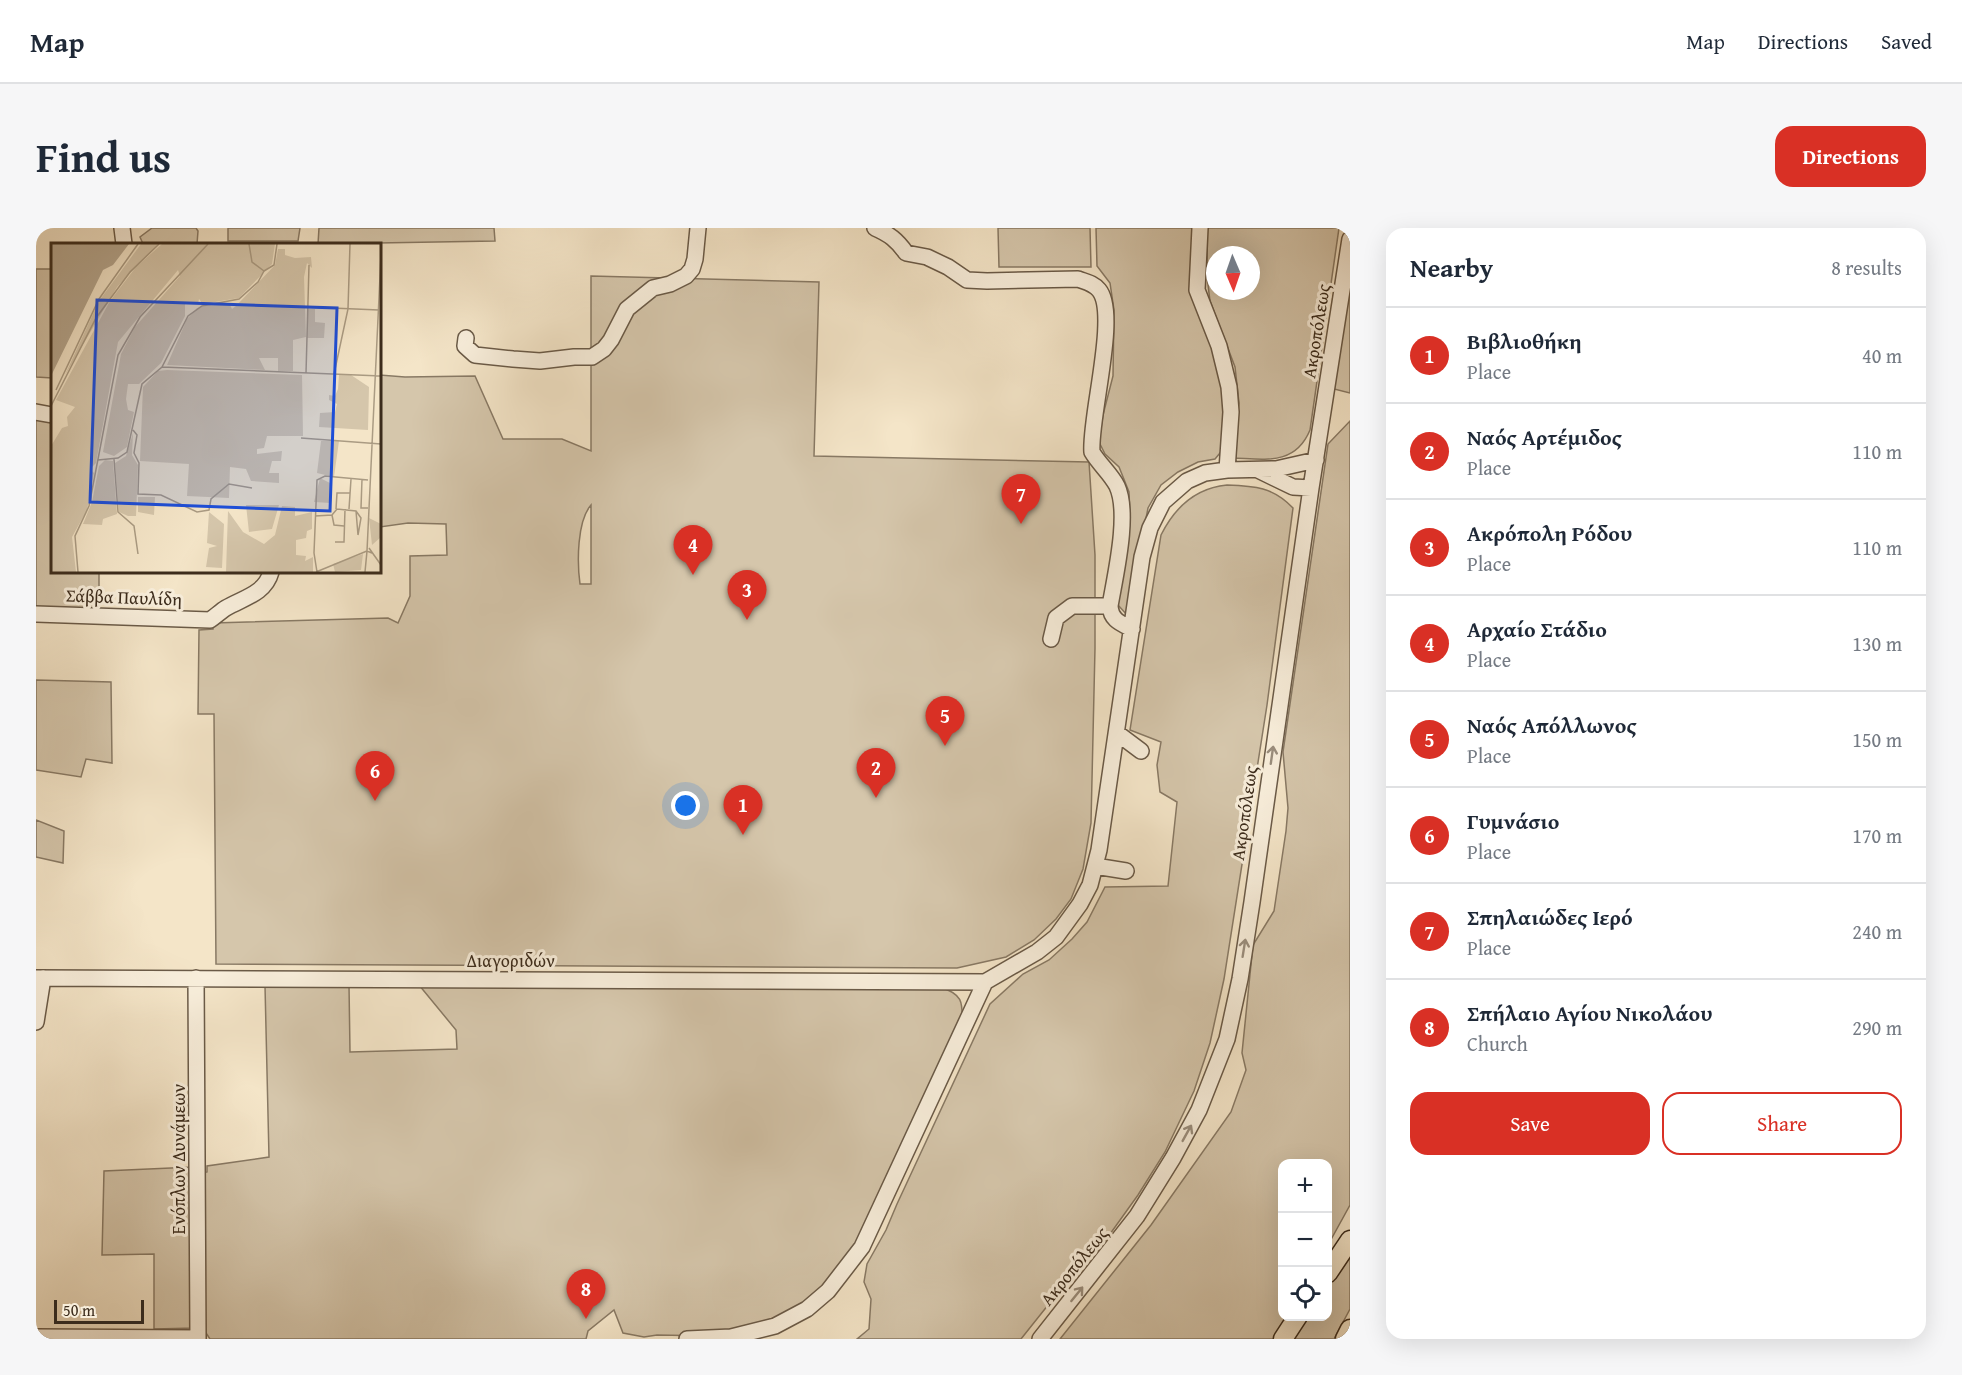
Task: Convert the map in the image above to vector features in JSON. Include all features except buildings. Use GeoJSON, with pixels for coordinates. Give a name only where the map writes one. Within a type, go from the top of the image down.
{"type":"FeatureCollection","features":[{"type":"Feature","properties":{"kind":"main road"},"geometry":{"type":"LineString","coordinates":[[1332,1267],[1350,1240]]}},
{"type":"Feature","properties":{"kind":"main road"},"geometry":{"type":"LineString","coordinates":[[1283,1339],[1295,1321]]}},
{"type":"Feature","properties":{"kind":"main road"},"geometry":{"type":"LineString","coordinates":[[1345,1339],[1350,1329]]}},
{"type":"Feature","properties":{"kind":"street"},"geometry":{"type":"LineString","coordinates":[[122,228],[124,243]]}},
{"type":"Feature","properties":{"kind":"street"},"geometry":{"type":"LineString","coordinates":[[465,338],[465,346],[475,355],[540,361],[592,357],[604,349],[611,340],[627,309],[653,288],[670,284],[686,276],[692,269],[698,228]]}},
{"type":"Feature","properties":{"kind":"street"},"geometry":{"type":"LineString","coordinates":[[875,228],[897,240],[906,253],[927,257],[967,280],[1078,279],[1091,283],[1101,292],[1105,310],[1102,376],[1093,424],[1092,452],[1117,486],[1121,503],[1122,530],[1110,606],[1111,615],[1115,621],[1132,629]]}},
{"type":"Feature","properties":{"kind":"street"},"geometry":{"type":"LineString","coordinates":[[1200,228],[1201,252],[1197,290],[1219,346],[1229,387],[1231,412],[1227,470]]}},
{"type":"Feature","properties":{"kind":"street","name":"Ακροπόλεως"},"geometry":{"type":"LineString","coordinates":[[1040,1339],[1137,1216],[1199,1110],[1227,1039],[1240,979],[1311,488],[1350,239]]}},
{"type":"Feature","properties":{"kind":"street"},"geometry":{"type":"LineString","coordinates":[[36,412],[51,415]]}},
{"type":"Feature","properties":{"kind":"street"},"geometry":{"type":"LineString","coordinates":[[687,1339],[731,1337],[775,1326],[807,1309],[828,1291],[849,1266],[872,1228],[986,981],[1056,938],[1080,904],[1090,885],[1095,866],[1142,557],[1150,528],[1160,507],[1187,481],[1205,473],[1284,468],[1316,460]]}},
{"type":"Feature","properties":{"kind":"street"},"geometry":{"type":"LineString","coordinates":[[1258,470],[1293,487],[1311,488]]}},
{"type":"Feature","properties":{"kind":"street","name":"Σάββα Παυλίδη"},"geometry":{"type":"LineString","coordinates":[[36,614],[210,620],[227,607],[252,596],[262,587],[270,573]]}},
{"type":"Feature","properties":{"kind":"street"},"geometry":{"type":"LineString","coordinates":[[1051,639],[1056,618],[1072,606],[1110,606]]}},
{"type":"Feature","properties":{"kind":"street"},"geometry":{"type":"LineString","coordinates":[[1117,733],[1142,751]]}},
{"type":"Feature","properties":{"kind":"street"},"geometry":{"type":"LineString","coordinates":[[1095,866],[1126,871]]}},
{"type":"Feature","properties":{"kind":"street"},"geometry":{"type":"LineString","coordinates":[[36,1022],[39,978]]}},
{"type":"Feature","properties":{"kind":"street","name":"Διαγοριδών"},"geometry":{"type":"LineString","coordinates":[[39,978],[986,981]]}},
{"type":"Feature","properties":{"kind":"street","name":"Ενόπλων Δυνάμεων"},"geometry":{"type":"LineString","coordinates":[[196,978],[198,1339]]}},
{"type":"Feature","properties":{"kind":"street"},"geometry":{"type":"LineString","coordinates":[[36,1337],[198,1339]]}},
{"type":"Feature","properties":{"kind":"shaded area"},"geometry":{"type":"Polygon","coordinates":[[[152,228],[196,228],[198,231],[197,243],[143,243],[140,237],[152,228]]]}},
{"type":"Feature","properties":{"kind":"shaded area"},"geometry":{"type":"Polygon","coordinates":[[[228,228],[300,228],[298,241],[228,241],[228,228]]]}},
{"type":"Feature","properties":{"kind":"shaded area"},"geometry":{"type":"Polygon","coordinates":[[[319,228],[494,228],[495,241],[377,243],[318,243],[319,228]]]}},
{"type":"Feature","properties":{"kind":"shaded area"},"geometry":{"type":"Polygon","coordinates":[[[998,228],[1090,228],[1091,267],[999,267],[998,228]]]}},
{"type":"Feature","properties":{"kind":"shaded area"},"geometry":{"type":"Polygon","coordinates":[[[1096,228],[1196,228],[1197,252],[1224,388],[1225,447],[1215,459],[1198,462],[1178,472],[1161,485],[1148,508],[1127,615],[1118,605],[1130,515],[1129,492],[1119,467],[1105,454],[1099,442],[1113,376],[1114,310],[1110,283],[1097,266],[1096,228]]]}},
{"type":"Feature","properties":{"kind":"shaded area"},"geometry":{"type":"Polygon","coordinates":[[[1207,228],[1339,228],[1310,430],[1304,442],[1287,455],[1267,459],[1232,458],[1239,403],[1235,367],[1210,301],[1260,300],[1260,246],[1207,246],[1207,228]]]}},
{"type":"Feature","properties":{"kind":"shaded area"},"geometry":{"type":"Polygon","coordinates":[[[36,269],[51,269],[51,378],[36,377],[36,269]]]}},
{"type":"Feature","properties":{"kind":"shaded area"},"geometry":{"type":"Polygon","coordinates":[[[1350,271],[1350,393],[1334,389],[1350,271]]]}},
{"type":"Feature","properties":{"kind":"shaded area"},"geometry":{"type":"Polygon","coordinates":[[[591,276],[819,282],[814,456],[1089,462],[1095,555],[1091,823],[1083,869],[1071,899],[1056,919],[1034,940],[1006,957],[957,968],[216,964],[214,714],[198,714],[199,630],[213,629],[213,623],[388,618],[398,623],[410,596],[410,556],[447,555],[446,524],[408,523],[381,527],[381,375],[475,376],[503,439],[562,439],[591,451],[591,276]],[[591,505],[586,512],[581,531],[578,554],[580,584],[591,584],[591,505]]]}},
{"type":"Feature","properties":{"kind":"shaded area"},"geometry":{"type":"Polygon","coordinates":[[[36,415],[51,417],[51,573],[99,573],[99,610],[36,609],[36,415]]]}},
{"type":"Feature","properties":{"kind":"shaded area"},"geometry":{"type":"Polygon","coordinates":[[[1350,421],[1350,1205],[1332,1238],[1332,1159],[1278,1159],[1278,1321],[1285,1321],[1274,1339],[1060,1339],[1151,1225],[1231,1112],[1246,1070],[1242,1053],[1253,945],[1274,911],[1286,831],[1288,808],[1283,752],[1328,444],[1350,421]]]}},
{"type":"Feature","properties":{"kind":"shaded area"},"geometry":{"type":"Polygon","coordinates":[[[1227,485],[1263,489],[1286,501],[1293,508],[1267,705],[1224,979],[1210,1043],[1194,1091],[1165,1152],[1138,1195],[1100,1248],[1064,1285],[1021,1339],[857,1339],[869,1329],[871,1299],[864,1282],[867,1264],[886,1230],[990,1004],[1023,974],[1049,960],[1072,939],[1087,922],[1105,887],[1168,886],[1177,802],[1160,792],[1157,765],[1161,742],[1130,730],[1161,535],[1173,516],[1187,501],[1205,490],[1227,485]]]}},
{"type":"Feature","properties":{"kind":"shaded area"},"geometry":{"type":"Polygon","coordinates":[[[36,680],[111,682],[112,763],[86,759],[81,777],[36,770],[36,680]]]}},
{"type":"Feature","properties":{"kind":"shaded area"},"geometry":{"type":"Polygon","coordinates":[[[36,820],[64,831],[63,863],[36,857],[36,820]]]}},
{"type":"Feature","properties":{"kind":"shaded area"},"geometry":{"type":"Polygon","coordinates":[[[349,985],[350,1052],[457,1049],[456,1030],[419,985],[940,987],[953,992],[960,999],[962,1023],[858,1252],[801,1311],[713,1336],[657,1335],[644,1337],[623,1333],[614,1310],[588,1331],[586,1339],[210,1339],[204,1330],[202,1173],[207,1172],[207,1166],[269,1157],[265,986],[349,985]]]}},
{"type":"Feature","properties":{"kind":"shaded area"},"geometry":{"type":"Polygon","coordinates":[[[193,1167],[195,1328],[154,1329],[154,1254],[102,1255],[104,1171],[193,1167]]]}},
{"type":"Feature","properties":{"kind":"shaded area"},"geometry":{"type":"Polygon","coordinates":[[[1350,1248],[1350,1309],[1334,1339],[1291,1339],[1302,1321],[1332,1321],[1332,1277],[1350,1248]]]}},
{"type":"Feature","properties":{"kind":"place","name":"Σπηλαιώδες Ιερό"},"geometry":{"type":"Point","coordinates":[1021,524]}},
{"type":"Feature","properties":{"kind":"place","name":"Αρχαίο Στάδιο"},"geometry":{"type":"Point","coordinates":[693,575]}},
{"type":"Feature","properties":{"kind":"place","name":"Ακρόπολη Ρόδου"},"geometry":{"type":"Point","coordinates":[747,620]}},
{"type":"Feature","properties":{"kind":"place","name":"Ναός Απόλλωνος"},"geometry":{"type":"Point","coordinates":[945,746]}},
{"type":"Feature","properties":{"kind":"place","name":"Ναός Αρτέμιδος"},"geometry":{"type":"Point","coordinates":[876,798]}},
{"type":"Feature","properties":{"kind":"place","name":"Γυμνάσιο"},"geometry":{"type":"Point","coordinates":[375,801]}},
{"type":"Feature","properties":{"kind":"place","name":"Βιβλιοθήκη"},"geometry":{"type":"Point","coordinates":[743,835]}},
{"type":"Feature","properties":{"kind":"place","name":"Σπήλαιο Αγίου Νικολάου"},"geometry":{"type":"Point","coordinates":[586,1319]}}]}
